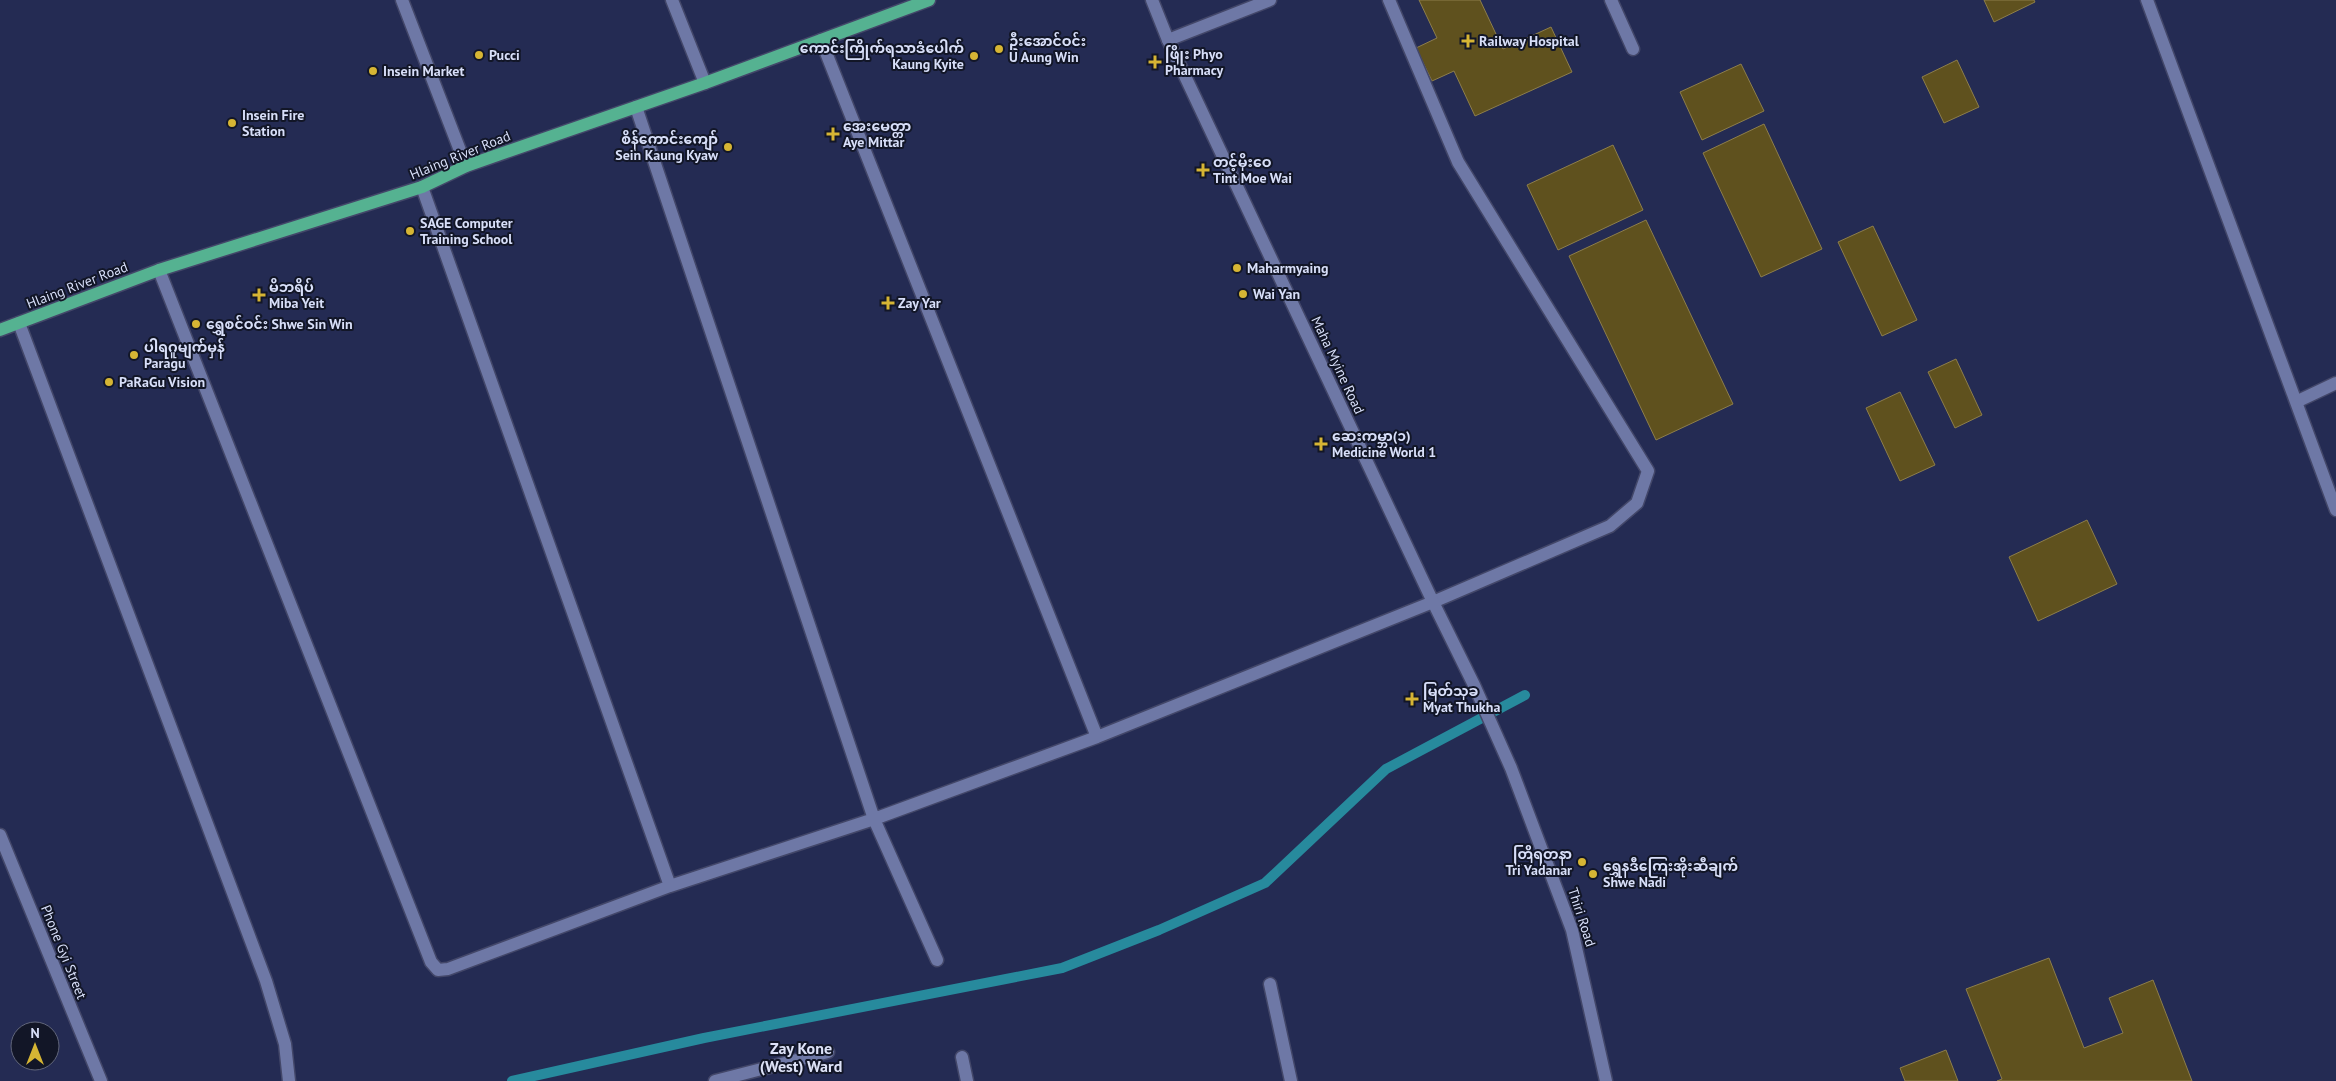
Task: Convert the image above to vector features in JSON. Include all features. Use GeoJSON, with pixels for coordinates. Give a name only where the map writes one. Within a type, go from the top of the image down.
{"type":"FeatureCollection","features":[{"type":"Feature","properties":{"kind":"main road","name":"Hlaing River Road"},"geometry":{"type":"LineString","coordinates":[[0,330],[160,270],[422,187],[466,166],[705,83],[929,0]]}},
{"type":"Feature","properties":{"kind":"street"},"geometry":{"type":"LineString","coordinates":[[402,0],[466,166]]}},
{"type":"Feature","properties":{"kind":"street"},"geometry":{"type":"LineString","coordinates":[[672,0],[705,83]]}},
{"type":"Feature","properties":{"kind":"street","name":"Maha Myine Road"},"geometry":{"type":"LineString","coordinates":[[1152,0],[1168,40],[1474,685],[1511,768]]}},
{"type":"Feature","properties":{"kind":"street"},"geometry":{"type":"LineString","coordinates":[[1168,40],[1270,0]]}},
{"type":"Feature","properties":{"kind":"street"},"geometry":{"type":"LineString","coordinates":[[160,270],[431,962],[438,970],[448,969],[670,886],[874,819],[1097,737],[1433,602],[1610,526],[1637,503],[1648,471],[1458,162],[1389,0]]}},
{"type":"Feature","properties":{"kind":"street"},"geometry":{"type":"LineString","coordinates":[[1612,0],[1633,49]]}},
{"type":"Feature","properties":{"kind":"street"},"geometry":{"type":"LineString","coordinates":[[2148,0],[2336,510]]}},
{"type":"Feature","properties":{"kind":"street"},"geometry":{"type":"LineString","coordinates":[[820,40],[1097,737]]}},
{"type":"Feature","properties":{"kind":"street"},"geometry":{"type":"LineString","coordinates":[[636,107],[874,819],[937,960]]}},
{"type":"Feature","properties":{"kind":"street"},"geometry":{"type":"LineString","coordinates":[[422,187],[670,886]]}},
{"type":"Feature","properties":{"kind":"street"},"geometry":{"type":"LineString","coordinates":[[19,323],[266,981],[285,1044],[290,1081]]}},
{"type":"Feature","properties":{"kind":"street"},"geometry":{"type":"LineString","coordinates":[[2296,402],[2336,383]]}},
{"type":"Feature","properties":{"kind":"street","name":"Thiri Road"},"geometry":{"type":"LineString","coordinates":[[1511,768],[1572,930],[1606,1081]]}},
{"type":"Feature","properties":{"kind":"street","name":"Phone Gyi Street"},"geometry":{"type":"LineString","coordinates":[[0,835],[100,1081]]}},
{"type":"Feature","properties":{"kind":"street"},"geometry":{"type":"LineString","coordinates":[[1270,984],[1291,1081]]}},
{"type":"Feature","properties":{"kind":"street"},"geometry":{"type":"LineString","coordinates":[[715,1081],[828,1052]]}},
{"type":"Feature","properties":{"kind":"street"},"geometry":{"type":"LineString","coordinates":[[962,1057],[967,1081]]}},
{"type":"Feature","properties":{"kind":"building"},"geometry":{"type":"Polygon","coordinates":[[[1419,0],[1480,0],[1503,49],[1551,27],[1572,72],[1475,116],[1454,71],[1432,81],[1416,48],[1437,38],[1419,0]]]}},
{"type":"Feature","properties":{"kind":"building"},"geometry":{"type":"Polygon","coordinates":[[[1984,0],[2034,0],[2035,2],[1994,22],[1984,0]]]}},
{"type":"Feature","properties":{"kind":"building"},"geometry":{"type":"Polygon","coordinates":[[[1957,60],[1979,107],[1944,123],[1922,77],[1957,60]]]}},
{"type":"Feature","properties":{"kind":"building"},"geometry":{"type":"Polygon","coordinates":[[[1741,64],[1764,111],[1702,140],[1680,92],[1741,64]]]}},
{"type":"Feature","properties":{"kind":"building"},"geometry":{"type":"Polygon","coordinates":[[[1764,124],[1822,249],[1761,277],[1703,153],[1764,124]]]}},
{"type":"Feature","properties":{"kind":"building"},"geometry":{"type":"Polygon","coordinates":[[[1613,145],[1643,210],[1558,250],[1527,185],[1613,145]]]}},
{"type":"Feature","properties":{"kind":"building"},"geometry":{"type":"Polygon","coordinates":[[[1646,220],[1733,404],[1656,440],[1569,256],[1646,220]]]}},
{"type":"Feature","properties":{"kind":"building"},"geometry":{"type":"Polygon","coordinates":[[[1873,226],[1917,320],[1882,336],[1838,242],[1873,226]]]}},
{"type":"Feature","properties":{"kind":"building"},"geometry":{"type":"Polygon","coordinates":[[[1956,359],[1982,415],[1955,428],[1928,372],[1956,359]]]}},
{"type":"Feature","properties":{"kind":"building"},"geometry":{"type":"Polygon","coordinates":[[[1900,392],[1935,465],[1900,481],[1866,408],[1900,392]]]}},
{"type":"Feature","properties":{"kind":"building"},"geometry":{"type":"Polygon","coordinates":[[[2087,520],[2117,584],[2038,621],[2009,557],[2087,520]]]}},
{"type":"Feature","properties":{"kind":"building"},"geometry":{"type":"Polygon","coordinates":[[[2049,958],[2084,1048],[2123,1033],[2109,998],[2153,980],[2192,1081],[1997,1081],[2002,1079],[1966,989],[2049,958]]]}},
{"type":"Feature","properties":{"kind":"building"},"geometry":{"type":"Polygon","coordinates":[[[1946,1050],[1958,1081],[1905,1081],[1900,1068],[1946,1050]]]}},
{"type":"Feature","properties":{"kind":"waterway"},"geometry":{"type":"LineString","coordinates":[[512,1081],[704,1038],[1062,968],[1159,930],[1265,883],[1386,769],[1525,695]]}},
{"type":"Feature","properties":{"kind":"place","name":"Railway Hospital"},"geometry":{"type":"Point","coordinates":[1468,41]}},
{"type":"Feature","properties":{"kind":"place","name":"ဦးအောင်ဝင်း U Aung Win"},"geometry":{"type":"Point","coordinates":[999,49]}},
{"type":"Feature","properties":{"kind":"place","name":"Pucci"},"geometry":{"type":"Point","coordinates":[479,55]}},
{"type":"Feature","properties":{"kind":"place","name":"ကောင်းကြိုက်ရသာဒံပေါက် Kaung Kyite"},"geometry":{"type":"Point","coordinates":[974,56]}},
{"type":"Feature","properties":{"kind":"place","name":"ဖြိုး Phyo Pharmacy"},"geometry":{"type":"Point","coordinates":[1155,62]}},
{"type":"Feature","properties":{"kind":"place","name":"Insein Market"},"geometry":{"type":"Point","coordinates":[373,71]}},
{"type":"Feature","properties":{"kind":"place","name":"Insein Fire Station"},"geometry":{"type":"Point","coordinates":[232,123]}},
{"type":"Feature","properties":{"kind":"place","name":"အေးမေတ္တာ Aye Mittar"},"geometry":{"type":"Point","coordinates":[833,134]}},
{"type":"Feature","properties":{"kind":"place","name":"စိန်ကောင်းကျော် Sein Kaung Kyaw"},"geometry":{"type":"Point","coordinates":[728,147]}},
{"type":"Feature","properties":{"kind":"place","name":"တင့်မိုးဝေ Tint Moe Wai"},"geometry":{"type":"Point","coordinates":[1203,170]}},
{"type":"Feature","properties":{"kind":"place","name":"SAGE Computer Training School"},"geometry":{"type":"Point","coordinates":[410,231]}},
{"type":"Feature","properties":{"kind":"place","name":"Maharmyaing"},"geometry":{"type":"Point","coordinates":[1237,268]}},
{"type":"Feature","properties":{"kind":"place","name":"Wai Yan"},"geometry":{"type":"Point","coordinates":[1243,294]}},
{"type":"Feature","properties":{"kind":"place","name":"မိဘရိပ် Miba Yeit"},"geometry":{"type":"Point","coordinates":[259,295]}},
{"type":"Feature","properties":{"kind":"place","name":"Zay Yar"},"geometry":{"type":"Point","coordinates":[888,303]}},
{"type":"Feature","properties":{"kind":"place","name":"ရွှေစင်ဝင်း Shwe Sin Win"},"geometry":{"type":"Point","coordinates":[196,324]}},
{"type":"Feature","properties":{"kind":"place","name":"ပါရဂူမျက်မှန် Paragu"},"geometry":{"type":"Point","coordinates":[134,355]}},
{"type":"Feature","properties":{"kind":"place","name":"PaRaGu Vision"},"geometry":{"type":"Point","coordinates":[109,382]}},
{"type":"Feature","properties":{"kind":"place","name":"ဆေးကမ္ဘာ(၁) Medicine World 1"},"geometry":{"type":"Point","coordinates":[1321,444]}},
{"type":"Feature","properties":{"kind":"place","name":"မြတ်သုခ Myat Thukha"},"geometry":{"type":"Point","coordinates":[1412,699]}},
{"type":"Feature","properties":{"kind":"place","name":"တြိရတနာ Tri Yadanar"},"geometry":{"type":"Point","coordinates":[1582,862]}},
{"type":"Feature","properties":{"kind":"place","name":"ရွှေနဒီကြေးအိုးဆီချက် Shwe Nadi"},"geometry":{"type":"Point","coordinates":[1593,874]}},
{"type":"Feature","properties":{"kind":"district","name":"Zay Kone (West) Ward"},"geometry":{"type":"Point","coordinates":[801,1057]}}]}
